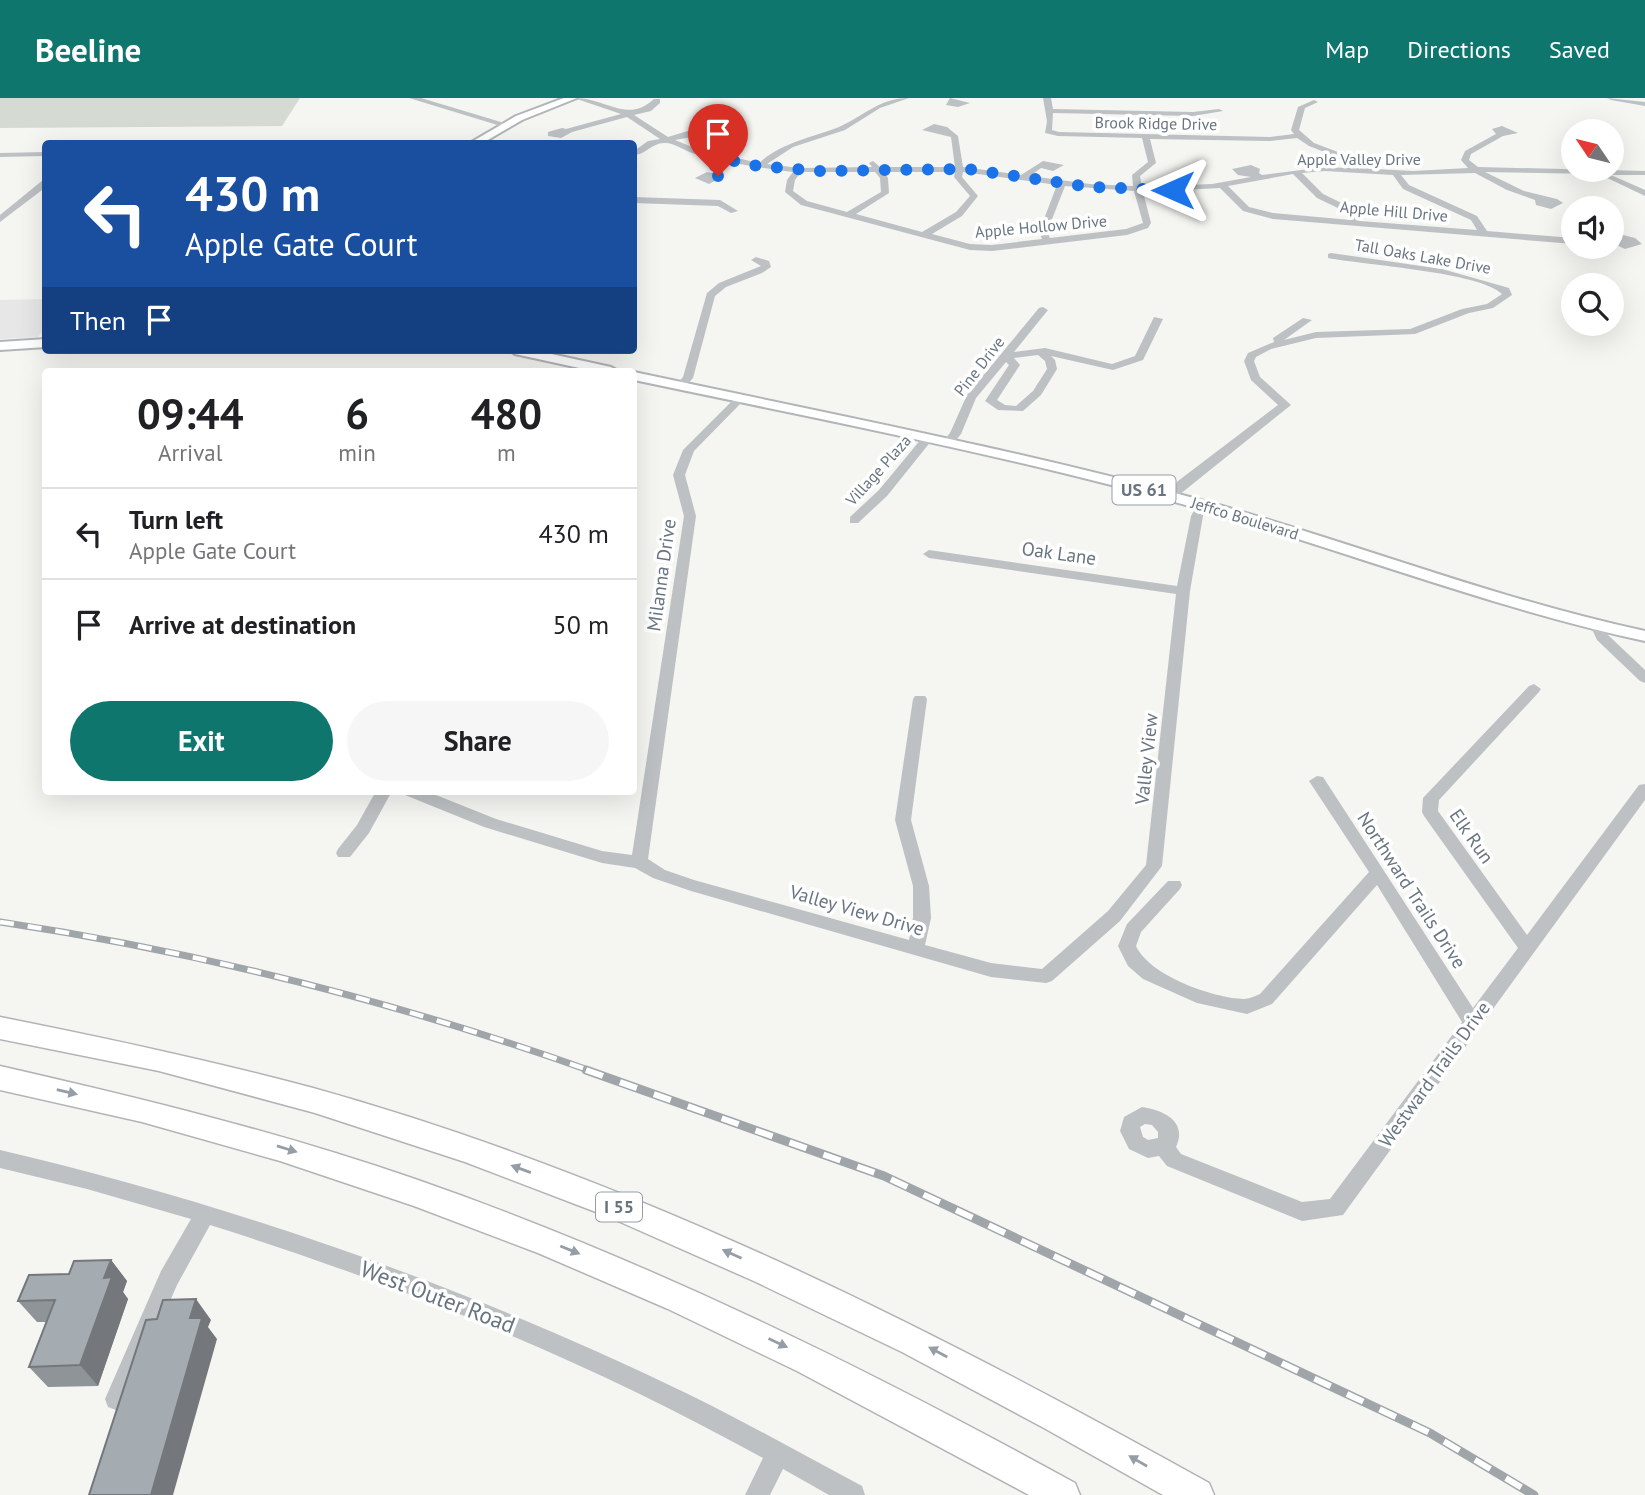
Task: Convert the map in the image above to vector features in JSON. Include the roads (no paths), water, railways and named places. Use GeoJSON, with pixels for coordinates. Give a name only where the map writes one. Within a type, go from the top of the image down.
{"type":"FeatureCollection","features":[{"type":"Feature","properties":{"kind":"highway","name":"I 55"},"geometry":{"type":"LineString","coordinates":[[0,1028],[164,1061],[293,1095],[401,1128],[566,1186],[736,1256],[861,1314],[1016,1393],[1197,1495]]}},
{"type":"Feature","properties":{"kind":"highway"},"geometry":{"type":"LineString","coordinates":[[0,1078],[155,1112],[260,1141],[433,1197],[534,1235],[802,1354],[1063,1495]]}},
{"type":"Feature","properties":{"kind":"main road"},"geometry":{"type":"LineString","coordinates":[[480,140],[507,125],[572,98]]}},
{"type":"Feature","properties":{"kind":"main road"},"geometry":{"type":"LineString","coordinates":[[0,346],[42,342]]}},
{"type":"Feature","properties":{"kind":"main road"},"geometry":{"type":"LineString","coordinates":[[533,354],[597,368]]}},
{"type":"Feature","properties":{"kind":"main road","name":"Jeffco Boulevard"},"geometry":{"type":"LineString","coordinates":[[637,378],[947,444],[1170,496],[1510,604],[1645,636]]}},
{"type":"Feature","properties":{"kind":"street"},"geometry":{"type":"LineString","coordinates":[[413,98],[507,125]]}},
{"type":"Feature","properties":{"kind":"street","name":"Apple Valley Drive"},"geometry":{"type":"LineString","coordinates":[[572,98],[626,115],[667,139],[725,159],[799,170],[875,167],[960,169],[1139,190],[1223,186],[1295,172],[1561,171]]}},
{"type":"Feature","properties":{"kind":"street"},"geometry":{"type":"LineString","coordinates":[[647,98],[660,100]]}},
{"type":"Feature","properties":{"kind":"street"},"geometry":{"type":"LineString","coordinates":[[760,166],[781,148],[841,128],[879,104],[905,98]]}},
{"type":"Feature","properties":{"kind":"street","name":"Brook Ridge Drive"},"geometry":{"type":"LineString","coordinates":[[1046,98],[1051,121],[1048,131],[1058,134],[1146,138],[1270,139],[1298,136]]}},
{"type":"Feature","properties":{"kind":"street"},"geometry":{"type":"LineString","coordinates":[[1611,98],[1644,103]]}},
{"type":"Feature","properties":{"kind":"street"},"geometry":{"type":"LineString","coordinates":[[938,99],[950,100]]}},
{"type":"Feature","properties":{"kind":"street"},"geometry":{"type":"LineString","coordinates":[[568,131],[653,107],[660,100]]}},
{"type":"Feature","properties":{"kind":"street"},"geometry":{"type":"LineString","coordinates":[[1314,102],[1302,107],[1295,130],[1298,136],[1312,145],[1348,159],[1353,170]]}},
{"type":"Feature","properties":{"kind":"street"},"geometry":{"type":"LineString","coordinates":[[1049,111],[1193,114],[1219,111]]}},
{"type":"Feature","properties":{"kind":"street"},"geometry":{"type":"LineString","coordinates":[[923,236],[970,205],[974,196],[958,177],[960,169],[957,140],[954,135],[943,131]]}},
{"type":"Feature","properties":{"kind":"street"},"geometry":{"type":"LineString","coordinates":[[637,152],[646,145],[696,132]]}},
{"type":"Feature","properties":{"kind":"street"},"geometry":{"type":"LineString","coordinates":[[1501,134],[1465,156],[1473,170],[1540,198]]}},
{"type":"Feature","properties":{"kind":"street"},"geometry":{"type":"LineString","coordinates":[[1139,190],[1136,175],[1153,161],[1146,138]]}},
{"type":"Feature","properties":{"kind":"street"},"geometry":{"type":"LineString","coordinates":[[0,155],[42,154]]}},
{"type":"Feature","properties":{"kind":"street"},"geometry":{"type":"LineString","coordinates":[[708,174],[708,169],[725,159]]}},
{"type":"Feature","properties":{"kind":"street"},"geometry":{"type":"LineString","coordinates":[[848,215],[885,193],[884,178],[875,167],[880,159],[863,159]]}},
{"type":"Feature","properties":{"kind":"street"},"geometry":{"type":"LineString","coordinates":[[1024,177],[1042,166]]}},
{"type":"Feature","properties":{"kind":"street","name":"Apple Hollow Drive"},"geometry":{"type":"LineString","coordinates":[[799,170],[791,180],[789,192],[804,202],[970,247],[992,248],[1126,232],[1145,226],[1147,223],[1139,190]]}},
{"type":"Feature","properties":{"kind":"street"},"geometry":{"type":"LineString","coordinates":[[1295,172],[1306,179],[1320,195],[1349,211],[1356,223]]}},
{"type":"Feature","properties":{"kind":"street"},"geometry":{"type":"LineString","coordinates":[[1253,173],[1264,178]]}},
{"type":"Feature","properties":{"kind":"street"},"geometry":{"type":"LineString","coordinates":[[1395,173],[1406,187],[1474,218],[1484,234]]}},
{"type":"Feature","properties":{"kind":"street","name":"Apple Valley Drive"},"geometry":{"type":"LineString","coordinates":[[1624,173],[1645,173]]}},
{"type":"Feature","properties":{"kind":"street"},"geometry":{"type":"LineString","coordinates":[[1617,182],[1645,193]]}},
{"type":"Feature","properties":{"kind":"street"},"geometry":{"type":"LineString","coordinates":[[1047,241],[1044,232],[1046,224],[1056,193],[1063,183]]}},
{"type":"Feature","properties":{"kind":"street"},"geometry":{"type":"LineString","coordinates":[[0,219],[42,185]]}},
{"type":"Feature","properties":{"kind":"street","name":"Apple Hill Drive"},"geometry":{"type":"LineString","coordinates":[[1223,186],[1246,209],[1257,213],[1561,240]]}},
{"type":"Feature","properties":{"kind":"street"},"geometry":{"type":"LineString","coordinates":[[637,200],[720,203],[734,211]]}},
{"type":"Feature","properties":{"kind":"street","name":"Tall Oaks Lake Drive"},"geometry":{"type":"LineString","coordinates":[[1267,347],[1316,335],[1411,332],[1466,311],[1490,306],[1507,295],[1506,290],[1496,286],[1437,272],[1331,256]]}},
{"type":"Feature","properties":{"kind":"street"},"geometry":{"type":"LineString","coordinates":[[680,386],[688,377],[710,295],[718,286],[760,272],[766,267],[766,263],[756,260]]}},
{"type":"Feature","properties":{"kind":"street","name":"Pine Drive"},"geometry":{"type":"LineString","coordinates":[[947,444],[955,434],[971,397],[1043,310]]}},
{"type":"Feature","properties":{"kind":"street"},"geometry":{"type":"LineString","coordinates":[[1006,356],[1038,351],[1114,367],[1139,358],[1158,319]]}},
{"type":"Feature","properties":{"kind":"street"},"geometry":{"type":"LineString","coordinates":[[1170,496],[1285,405],[1255,378],[1249,361],[1252,355],[1307,320]]}},
{"type":"Feature","properties":{"kind":"street"},"geometry":{"type":"LineString","coordinates":[[1006,356],[1015,365],[991,401],[1002,408],[1020,409],[1037,393],[1052,369],[1050,360],[1038,351]]}},
{"type":"Feature","properties":{"kind":"street","name":"Milanna Drive"},"geometry":{"type":"LineString","coordinates":[[639,862],[690,516],[679,475],[690,450],[740,399]]}},
{"type":"Feature","properties":{"kind":"street","name":"Village Plaza"},"geometry":{"type":"LineString","coordinates":[[854,520],[883,493],[926,440]]}},
{"type":"Feature","properties":{"kind":"street","name":"Valley View"},"geometry":{"type":"LineString","coordinates":[[1046,976],[1114,916],[1154,866],[1183,591],[1197,516],[1203,505]]}},
{"type":"Feature","properties":{"kind":"street","name":"Oak Lane"},"geometry":{"type":"LineString","coordinates":[[929,554],[1183,591]]}},
{"type":"Feature","properties":{"kind":"street"},"geometry":{"type":"LineString","coordinates":[[1598,627],[1602,637],[1645,678]]}},
{"type":"Feature","properties":{"kind":"street","name":"Elk Run"},"geometry":{"type":"LineString","coordinates":[[1527,948],[1430,812],[1431,798],[1534,689]]}},
{"type":"Feature","properties":{"kind":"street"},"geometry":{"type":"LineString","coordinates":[[916,948],[922,918],[921,886],[903,820],[920,699]]}},
{"type":"Feature","properties":{"kind":"street","name":"Northward Trails Drive"},"geometry":{"type":"LineString","coordinates":[[1317,781],[1472,1022]]}},
{"type":"Feature","properties":{"kind":"street","name":"Westward Trails Drive"},"geometry":{"type":"LineString","coordinates":[[1163,1147],[1174,1160],[1302,1212],[1336,1208],[1645,789]]}},
{"type":"Feature","properties":{"kind":"street"},"geometry":{"type":"LineString","coordinates":[[344,853],[363,829],[382,795]]}},
{"type":"Feature","properties":{"kind":"street"},"geometry":{"type":"LineString","coordinates":[[421,795],[490,823],[602,857],[639,862]]}},
{"type":"Feature","properties":{"kind":"street","name":"Valley View Drive"},"geometry":{"type":"LineString","coordinates":[[639,862],[659,874],[991,970],[1046,976]]}},
{"type":"Feature","properties":{"kind":"street"},"geometry":{"type":"LineString","coordinates":[[1174,885],[1133,929],[1127,946],[1134,961],[1149,974],[1203,998],[1247,1007],[1266,999],[1378,873]]}},
{"type":"Feature","properties":{"kind":"street","name":"West Outer Road"},"geometry":{"type":"LineString","coordinates":[[1,1162],[205,1214],[467,1306],[671,1398],[853,1495]]}},
{"type":"Feature","properties":{"kind":"street"},"geometry":{"type":"LineString","coordinates":[[116,1399],[169,1278],[205,1214]]}},
{"type":"Feature","properties":{"kind":"street"},"geometry":{"type":"LineString","coordinates":[[757,1495],[778,1454]]}},
{"type":"Feature","properties":{"kind":"railway"},"geometry":{"type":"LineString","coordinates":[[0,922],[150,948],[299,982],[446,1023],[591,1071]]}},
{"type":"Feature","properties":{"kind":"railway"},"geometry":{"type":"LineString","coordinates":[[586,1070],[884,1176],[1430,1433],[1534,1495]]}}]}
